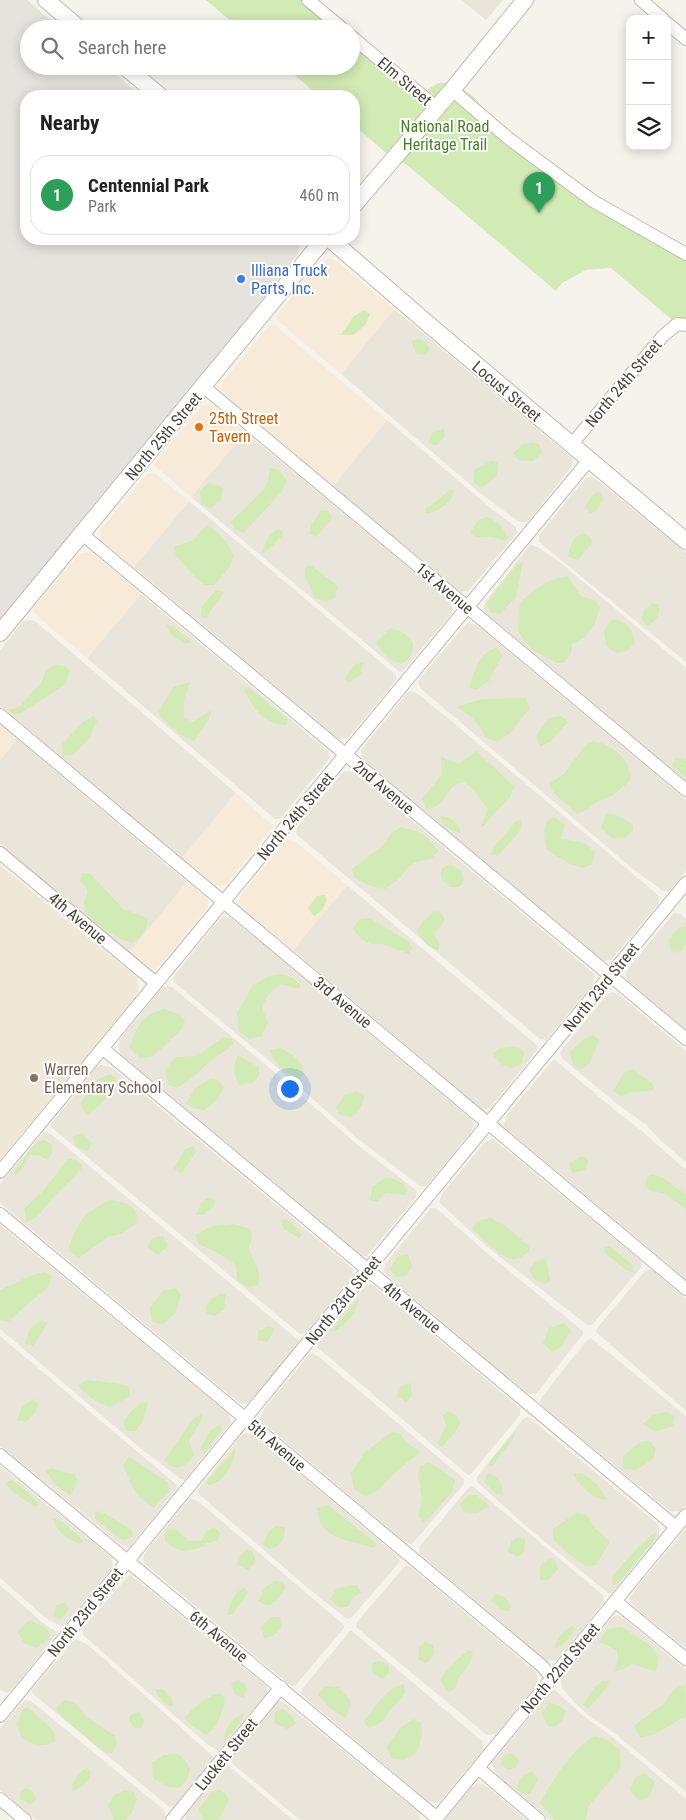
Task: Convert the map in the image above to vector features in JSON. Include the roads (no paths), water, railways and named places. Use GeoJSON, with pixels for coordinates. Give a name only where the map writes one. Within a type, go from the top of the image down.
{"type":"FeatureCollection","features":[{"type":"Feature","properties":{"kind":"street"},"geometry":{"type":"LineString","coordinates":[[46,0],[69,20]]}},
{"type":"Feature","properties":{"kind":"street"},"geometry":{"type":"LineString","coordinates":[[308,0],[332,20]]}},
{"type":"Feature","properties":{"kind":"street"},"geometry":{"type":"LineString","coordinates":[[360,198],[452,90],[525,0]]}},
{"type":"Feature","properties":{"kind":"street"},"geometry":{"type":"LineString","coordinates":[[641,0],[658,15]]}},
{"type":"Feature","properties":{"kind":"street"},"geometry":{"type":"LineString","coordinates":[[671,26],[686,39]]}},
{"type":"Feature","properties":{"kind":"street","name":"Elm Street"},"geometry":{"type":"LineString","coordinates":[[360,44],[436,108]]}},
{"type":"Feature","properties":{"kind":"street"},"geometry":{"type":"LineString","coordinates":[[135,75],[153,90]]}},
{"type":"Feature","properties":{"kind":"street"},"geometry":{"type":"LineString","coordinates":[[452,90],[508,138],[593,201],[686,254]]}},
{"type":"Feature","properties":{"kind":"street","name":"North 25th Street"},"geometry":{"type":"LineString","coordinates":[[0,633],[319,245]]}},
{"type":"Feature","properties":{"kind":"street","name":"Locust Street"},"geometry":{"type":"LineString","coordinates":[[337,245],[686,541]]}},
{"type":"Feature","properties":{"kind":"street","name":"North 24th Street"},"geometry":{"type":"LineString","coordinates":[[571,445],[656,344],[682,325]]}},
{"type":"Feature","properties":{"kind":"street","name":"1st Avenue"},"geometry":{"type":"LineString","coordinates":[[204,386],[686,790]]}},
{"type":"Feature","properties":{"kind":"street","name":"North 24th Street"},"geometry":{"type":"LineString","coordinates":[[0,1172],[589,460]]}},
{"type":"Feature","properties":{"kind":"street","name":"2nd Avenue"},"geometry":{"type":"LineString","coordinates":[[82,534],[686,1039]]}},
{"type":"Feature","properties":{"kind":"street","name":"3rd Avenue"},"geometry":{"type":"LineString","coordinates":[[0,715],[686,1289]]}},
{"type":"Feature","properties":{"kind":"street","name":"4th Avenue"},"geometry":{"type":"LineString","coordinates":[[0,853],[156,983]]}},
{"type":"Feature","properties":{"kind":"street","name":"North 23rd Street"},"geometry":{"type":"LineString","coordinates":[[0,1716],[4,1701],[128,1560],[686,883]]}},
{"type":"Feature","properties":{"kind":"street","name":"4th Avenue"},"geometry":{"type":"LineString","coordinates":[[102,1048],[676,1528]]}},
{"type":"Feature","properties":{"kind":"street","name":"5th Avenue"},"geometry":{"type":"LineString","coordinates":[[0,1214],[542,1666],[552,1678]]}},
{"type":"Feature","properties":{"kind":"street","name":"6th Avenue"},"geometry":{"type":"LineString","coordinates":[[0,1455],[281,1687],[436,1819]]}},
{"type":"Feature","properties":{"kind":"street","name":"North 22nd Street"},"geometry":{"type":"LineString","coordinates":[[436,1819],[686,1515]]}},
{"type":"Feature","properties":{"kind":"street"},"geometry":{"type":"LineString","coordinates":[[615,1601],[686,1659]]}},
{"type":"Feature","properties":{"kind":"street","name":"Luckett Street"},"geometry":{"type":"LineString","coordinates":[[172,1820],[281,1687]]}},
{"type":"Feature","properties":{"kind":"street"},"geometry":{"type":"LineString","coordinates":[[478,1768],[539,1820]]}},
{"type":"Feature","properties":{"kind":"street"},"geometry":{"type":"LineString","coordinates":[[0,1799],[25,1820]]}},
{"type":"Feature","properties":{"kind":"place","name":"Centennial Park"},"geometry":{"type":"Point","coordinates":[539,213]}},
{"type":"Feature","properties":{"kind":"place","name":"Illiana Truck Parts, Inc."},"geometry":{"type":"Point","coordinates":[241,279]}},
{"type":"Feature","properties":{"kind":"place","name":"25th Street Tavern"},"geometry":{"type":"Point","coordinates":[199,427]}},
{"type":"Feature","properties":{"kind":"place","name":"Warren Elementary School"},"geometry":{"type":"Point","coordinates":[34,1078]}},
{"type":"Feature","properties":{"kind":"park label","name":"National Road Heritage Trail"},"geometry":{"type":"Point","coordinates":[445,135]}}]}
